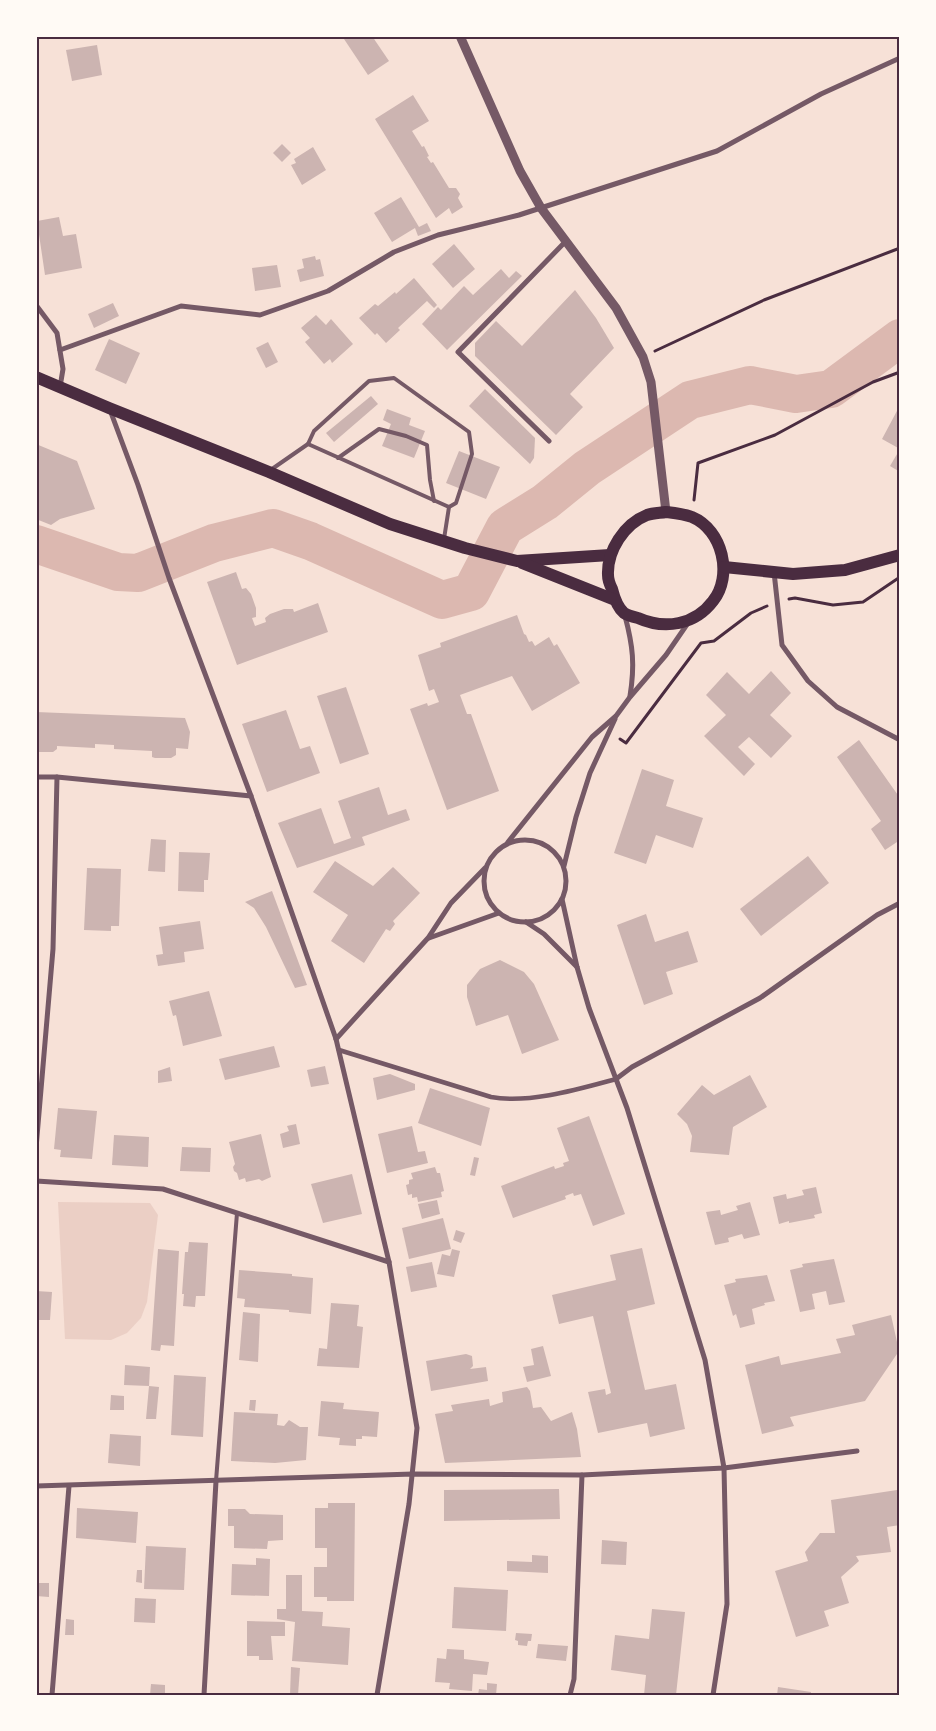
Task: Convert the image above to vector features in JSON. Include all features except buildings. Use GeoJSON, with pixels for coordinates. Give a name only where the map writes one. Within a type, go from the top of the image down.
{"type":"FeatureCollection","features":[{"type":"Feature","properties":{"kind":"main road"},"geometry":{"type":"LineString","coordinates":[[36,376],[390,524],[465,548],[517,561],[615,600]]}},
{"type":"Feature","properties":{"kind":"main road"},"geometry":{"type":"LineString","coordinates":[[666,512],[693,518],[708,530],[720,547],[724,578],[717,596],[706,611],[689,622],[662,624],[642,620],[624,613],[615,600],[607,576],[610,555],[624,531],[646,515],[666,512]]}},
{"type":"Feature","properties":{"kind":"main road"},"geometry":{"type":"LineString","coordinates":[[517,561],[610,555]]}},
{"type":"Feature","properties":{"kind":"main road"},"geometry":{"type":"LineString","coordinates":[[724,567],[793,574],[845,570],[900,555]]}},
{"type":"Feature","properties":{"kind":"street"},"geometry":{"type":"LineString","coordinates":[[460,36],[520,171],[541,208],[616,308],[643,357],[651,382],[666,512]]}},
{"type":"Feature","properties":{"kind":"street"},"geometry":{"type":"LineString","coordinates":[[60,350],[180,306],[260,315],[328,291],[394,252],[429,238],[541,208],[717,151],[821,94],[900,58]]}},
{"type":"Feature","properties":{"kind":"street"},"geometry":{"type":"LineString","coordinates":[[549,441],[458,352],[566,241]]}},
{"type":"Feature","properties":{"kind":"street"},"geometry":{"type":"LineString","coordinates":[[36,306],[57,333],[63,369],[60,387]]}},
{"type":"Feature","properties":{"kind":"street"},"geometry":{"type":"LineString","coordinates":[[109,408],[157,541],[168,578],[251,796],[336,1039],[389,1262],[417,1428],[409,1504],[377,1695]]}},
{"type":"Feature","properties":{"kind":"street"},"geometry":{"type":"LineString","coordinates":[[774,571],[782,645],[808,681],[837,706],[900,740]]}},
{"type":"Feature","properties":{"kind":"street"},"geometry":{"type":"LineString","coordinates":[[624,613],[631,639],[634,670],[630,697]]}},
{"type":"Feature","properties":{"kind":"street"},"geometry":{"type":"LineString","coordinates":[[616,716],[590,773],[576,817],[564,866],[566,883],[562,899],[556,909],[537,921],[526,922],[507,918],[492,906],[484,887],[483,877],[491,856],[508,842],[592,736],[616,716],[666,655],[689,622]]}},
{"type":"Feature","properties":{"kind":"street"},"geometry":{"type":"LineString","coordinates":[[36,777],[57,777],[251,796]]}},
{"type":"Feature","properties":{"kind":"street"},"geometry":{"type":"LineString","coordinates":[[36,1148],[53,949],[57,777]]}},
{"type":"Feature","properties":{"kind":"street"},"geometry":{"type":"LineString","coordinates":[[508,842],[522,839],[535,840],[547,845],[557,854],[564,866]]}},
{"type":"Feature","properties":{"kind":"street"},"geometry":{"type":"LineString","coordinates":[[336,1039],[428,938],[452,903],[486,866]]}},
{"type":"Feature","properties":{"kind":"street"},"geometry":{"type":"LineString","coordinates":[[562,899],[577,967],[589,1008],[616,1078],[705,1360],[724,1468],[727,1604],[713,1695]]}},
{"type":"Feature","properties":{"kind":"street"},"geometry":{"type":"LineString","coordinates":[[339,1050],[490,1097],[505,1099],[565,1092],[616,1078],[632,1067],[760,998],[877,914],[900,903]]}},
{"type":"Feature","properties":{"kind":"street"},"geometry":{"type":"LineString","coordinates":[[428,938],[499,913]]}},
{"type":"Feature","properties":{"kind":"street"},"geometry":{"type":"LineString","coordinates":[[526,922],[544,934],[577,967]]}},
{"type":"Feature","properties":{"kind":"street"},"geometry":{"type":"LineString","coordinates":[[36,1181],[163,1190],[389,1262]]}},
{"type":"Feature","properties":{"kind":"street"},"geometry":{"type":"LineString","coordinates":[[36,1486],[413,1474],[582,1475],[724,1468],[857,1451]]}},
{"type":"Feature","properties":{"kind":"street"},"geometry":{"type":"LineString","coordinates":[[570,1695],[574,1679],[582,1475]]}},
{"type":"Feature","properties":{"kind":"street"},"geometry":{"type":"LineString","coordinates":[[204,1695],[216,1481]]}},
{"type":"Feature","properties":{"kind":"street"},"geometry":{"type":"LineString","coordinates":[[52,1695],[68,1486]]}},
{"type":"Feature","properties":{"kind":"lane"},"geometry":{"type":"LineString","coordinates":[[269,472],[308,444],[314,431],[368,381],[394,378],[469,432],[472,454],[456,503],[449,507]]}},
{"type":"Feature","properties":{"kind":"lane"},"geometry":{"type":"LineString","coordinates":[[338,458],[379,429],[406,436],[427,445],[434,501]]}},
{"type":"Feature","properties":{"kind":"lane"},"geometry":{"type":"LineString","coordinates":[[308,444],[449,507]]}},
{"type":"Feature","properties":{"kind":"lane"},"geometry":{"type":"LineString","coordinates":[[444,541],[449,507]]}},
{"type":"Feature","properties":{"kind":"lane"},"geometry":{"type":"LineString","coordinates":[[216,1481],[237,1214]]}},
{"type":"Feature","properties":{"kind":"path"},"geometry":{"type":"LineString","coordinates":[[643,357],[764,300],[900,248]]}},
{"type":"Feature","properties":{"kind":"path"},"geometry":{"type":"LineString","coordinates":[[693,518],[698,463],[775,435],[873,382],[900,372]]}},
{"type":"Feature","properties":{"kind":"path"},"geometry":{"type":"LineString","coordinates":[[610,731],[626,743],[701,643],[714,641],[751,613],[778,602],[795,598],[832,605],[863,602],[900,577]]}},
{"type":"Feature","properties":{"kind":"shaded area"},"geometry":{"type":"Polygon","coordinates":[[[58,1202],[150,1203],[158,1215],[147,1302],[141,1318],[127,1333],[111,1340],[65,1339],[58,1202]]]}},
{"type":"Feature","properties":{"kind":"waterway"},"geometry":{"type":"LineString","coordinates":[[36,544],[118,572],[138,573],[214,543],[273,528],[310,541],[442,600],[471,592],[505,527],[545,502],[587,468],[690,400],[750,385],[796,394],[831,389],[900,338]]}}]}
